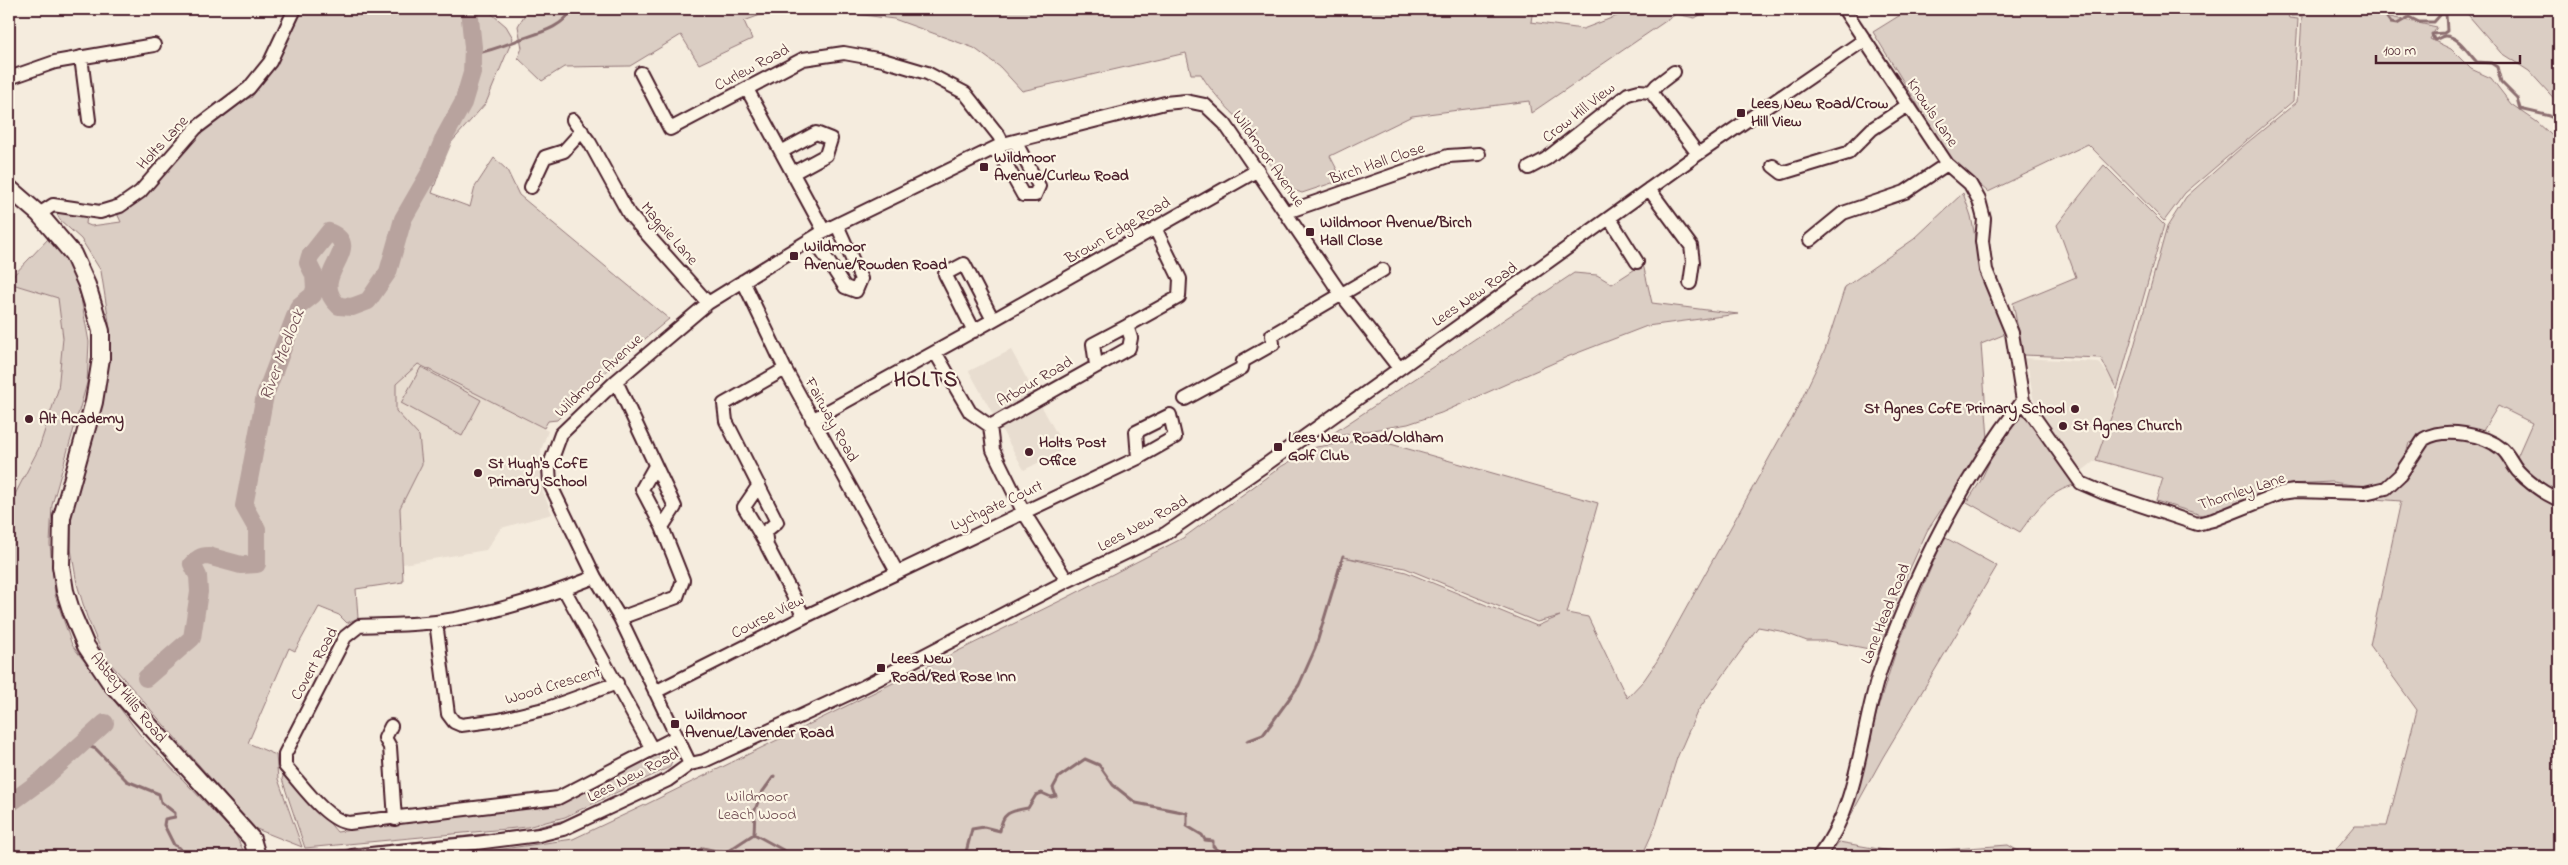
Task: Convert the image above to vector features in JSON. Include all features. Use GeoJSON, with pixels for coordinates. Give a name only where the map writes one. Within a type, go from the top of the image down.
{"type":"FeatureCollection","features":[{"type":"Feature","properties":{"kind":"main road","name":"Abbey Hills Road"},"geometry":{"type":"LineString","coordinates":[[10,191],[39,214],[73,254],[87,284],[101,331],[101,358],[94,402],[62,517],[61,566],[70,606],[86,646],[110,682],[252,839],[258,856]]}},
{"type":"Feature","properties":{"kind":"street","name":"Holts Lane"},"geometry":{"type":"LineString","coordinates":[[39,214],[53,205],[100,212],[120,206],[140,192],[196,128],[249,88],[270,62],[295,9]]}},
{"type":"Feature","properties":{"kind":"street","name":"Knowls Lane"},"geometry":{"type":"LineString","coordinates":[[1844,9],[1947,164],[1970,184],[1979,200],[1984,220],[1982,241],[1986,270],[2012,333],[2023,401]]}},
{"type":"Feature","properties":{"kind":"street","name":"Lees New Road"},"geometry":{"type":"LineString","coordinates":[[352,856],[485,842],[562,829],[668,780],[690,764],[704,761],[861,688],[1067,581],[1165,534],[1260,469],[1698,154],[1864,40]]}},
{"type":"Feature","properties":{"kind":"street"},"geometry":{"type":"LineString","coordinates":[[9,78],[55,62],[154,45]]}},
{"type":"Feature","properties":{"kind":"street","name":"Curlew Road"},"geometry":{"type":"LineString","coordinates":[[640,73],[670,129],[803,59],[844,53],[883,60],[926,73],[965,93],[1005,144]]}},
{"type":"Feature","properties":{"kind":"street"},"geometry":{"type":"LineString","coordinates":[[80,58],[89,120]]}},
{"type":"Feature","properties":{"kind":"street"},"geometry":{"type":"LineString","coordinates":[[1674,72],[1657,84],[1651,92],[1698,154]]}},
{"type":"Feature","properties":{"kind":"street"},"geometry":{"type":"LineString","coordinates":[[747,89],[793,174],[819,235],[845,287],[856,291],[861,279],[837,225]]}},
{"type":"Feature","properties":{"kind":"street","name":"Crow Hill View"},"geometry":{"type":"LineString","coordinates":[[1529,168],[1546,159],[1628,94],[1640,91],[1651,92]]}},
{"type":"Feature","properties":{"kind":"street","name":"Wildmoor Avenue"},"geometry":{"type":"LineString","coordinates":[[690,764],[620,618],[595,577],[550,484],[549,467],[561,434],[616,381],[708,303],[819,235],[1005,144],[1165,103],[1196,102],[1205,105],[1217,114],[1287,212],[1341,294],[1399,368]]}},
{"type":"Feature","properties":{"kind":"street"},"geometry":{"type":"LineString","coordinates":[[1773,166],[1782,173],[1838,158],[1848,153],[1872,129],[1908,105]]}},
{"type":"Feature","properties":{"kind":"street","name":"Magpie Lane"},"geometry":{"type":"LineString","coordinates":[[572,120],[582,131],[629,214],[708,303]]}},
{"type":"Feature","properties":{"kind":"street"},"geometry":{"type":"LineString","coordinates":[[531,187],[545,157],[564,151],[582,131]]}},
{"type":"Feature","properties":{"kind":"street"},"geometry":{"type":"LineString","coordinates":[[781,152],[816,134],[831,139],[826,155],[793,174]]}},
{"type":"Feature","properties":{"kind":"street","name":"Birch Hall Close"},"geometry":{"type":"LineString","coordinates":[[1287,212],[1448,156],[1479,154]]}},
{"type":"Feature","properties":{"kind":"street"},"geometry":{"type":"LineString","coordinates":[[1810,240],[1843,213],[1905,192],[1947,164]]}},
{"type":"Feature","properties":{"kind":"street","name":"Brown Edge Road"},"geometry":{"type":"LineString","coordinates":[[812,420],[974,331],[1258,170]]}},
{"type":"Feature","properties":{"kind":"street"},"geometry":{"type":"LineString","coordinates":[[1649,189],[1691,246],[1693,262],[1690,283]]}},
{"type":"Feature","properties":{"kind":"street"},"geometry":{"type":"LineString","coordinates":[[1610,219],[1637,262]]}},
{"type":"Feature","properties":{"kind":"street","name":"Arbour Road"},"geometry":{"type":"LineString","coordinates":[[1096,366],[1093,344],[1179,297],[1180,279],[1155,228]]}},
{"type":"Feature","properties":{"kind":"street"},"geometry":{"type":"LineString","coordinates":[[974,331],[945,274],[964,264],[993,320]]}},
{"type":"Feature","properties":{"kind":"street"},"geometry":{"type":"LineString","coordinates":[[1185,399],[1242,368],[1243,361],[1273,344],[1272,336],[1383,270]]}},
{"type":"Feature","properties":{"kind":"street","name":"Fairway Road"},"geometry":{"type":"LineString","coordinates":[[743,281],[785,369],[897,572]]}},
{"type":"Feature","properties":{"kind":"street","name":"Arbour Road"},"geometry":{"type":"LineString","coordinates":[[990,426],[1130,348],[1131,338],[1127,326]]}},
{"type":"Feature","properties":{"kind":"street"},"geometry":{"type":"LineString","coordinates":[[935,352],[970,412],[990,426],[993,450],[1023,511],[1067,581]]}},
{"type":"Feature","properties":{"kind":"street"},"geometry":{"type":"LineString","coordinates":[[767,546],[765,532],[777,522],[726,421],[724,404],[785,369]]}},
{"type":"Feature","properties":{"kind":"street"},"geometry":{"type":"LineString","coordinates":[[616,381],[675,508],[662,527]]}},
{"type":"Feature","properties":{"kind":"street","name":"Thornley Lane"},"geometry":{"type":"LineString","coordinates":[[2023,401],[2081,483],[2196,524],[2288,492],[2365,494],[2386,488],[2400,475],[2424,440],[2430,436],[2452,433],[2466,435],[2494,444],[2502,449],[2517,470],[2529,482],[2559,500]]}},
{"type":"Feature","properties":{"kind":"street","name":"Lane Head Road"},"geometry":{"type":"LineString","coordinates":[[1819,856],[1845,809],[1880,672],[1937,534],[1972,474],[2023,401]]}},
{"type":"Feature","properties":{"kind":"street","name":"Lychgate Court"},"geometry":{"type":"LineString","coordinates":[[897,572],[1138,458]]}},
{"type":"Feature","properties":{"kind":"street"},"geometry":{"type":"LineString","coordinates":[[620,618],[677,596],[683,580],[662,527],[642,489],[655,466]]}},
{"type":"Feature","properties":{"kind":"street"},"geometry":{"type":"LineString","coordinates":[[759,485],[744,507],[767,546],[804,617]]}},
{"type":"Feature","properties":{"kind":"street","name":"Course View"},"geometry":{"type":"LineString","coordinates":[[655,692],[897,572]]}},
{"type":"Feature","properties":{"kind":"street","name":"Covert Road"},"geometry":{"type":"LineString","coordinates":[[595,577],[564,589],[486,611],[436,622],[359,626],[353,629],[346,637],[285,754],[285,766],[336,819],[349,823],[558,798],[676,737]]}},
{"type":"Feature","properties":{"kind":"street"},"geometry":{"type":"LineString","coordinates":[[564,589],[652,749]]}},
{"type":"Feature","properties":{"kind":"street","name":"Wood Crescent"},"geometry":{"type":"LineString","coordinates":[[436,622],[448,714],[454,722],[461,725],[499,720],[548,708],[617,683]]}},
{"type":"Feature","properties":{"kind":"street"},"geometry":{"type":"LineString","coordinates":[[391,726],[385,738],[390,747],[395,819]]}},
{"type":"Feature","properties":{"kind":"shaded area","name":"Alt Academy"},"geometry":{"type":"Polygon","coordinates":[[[9,283],[58,298],[63,338],[58,390],[39,448],[9,506],[9,283]]]}},
{"type":"Feature","properties":{"kind":"shaded area"},"geometry":{"type":"Polygon","coordinates":[[[1011,350],[1065,449],[1024,470],[969,371],[1011,350]]]}},
{"type":"Feature","properties":{"kind":"shaded area","name":"St Agnes CofE Primary School"},"geometry":{"type":"Polygon","coordinates":[[[2023,358],[2099,362],[2112,380],[2116,399],[2096,460],[2078,474],[2042,419],[2033,397],[2028,368],[2023,358]]]}},
{"type":"Feature","properties":{"kind":"shaded area","name":"St Hugh's CofE Primary School"},"geometry":{"type":"Polygon","coordinates":[[[418,363],[548,431],[541,450],[539,482],[552,514],[501,528],[486,550],[403,564],[400,508],[422,464],[395,411],[396,384],[418,363]]]}},
{"type":"Feature","properties":{"kind":"green space"},"geometry":{"type":"Polygon","coordinates":[[[299,9],[486,9],[506,26],[513,38],[486,103],[449,145],[432,193],[470,207],[475,187],[494,158],[507,170],[519,195],[669,319],[598,378],[557,420],[548,421],[544,428],[418,364],[396,384],[396,411],[419,436],[422,464],[400,508],[403,582],[356,589],[358,618],[347,623],[339,615],[319,607],[295,651],[289,648],[248,743],[276,755],[278,779],[302,847],[254,828],[103,655],[87,617],[77,584],[71,549],[71,516],[78,478],[100,404],[109,362],[109,322],[101,271],[81,239],[60,220],[57,214],[62,209],[87,215],[86,224],[91,226],[121,222],[116,211],[202,130],[242,97],[251,98],[276,65],[280,47],[299,9]]]}},
{"type":"Feature","properties":{"kind":"green space"},"geometry":{"type":"Polygon","coordinates":[[[528,9],[777,9],[744,21],[752,39],[699,64],[681,35],[630,66],[564,67],[542,81],[518,58],[522,48],[518,26],[528,9]]]}},
{"type":"Feature","properties":{"kind":"green space"},"geometry":{"type":"Polygon","coordinates":[[[818,9],[1533,9],[1531,22],[1583,29],[1635,9],[1710,9],[1695,18],[1676,14],[1531,113],[1529,101],[1412,116],[1330,156],[1346,187],[1332,183],[1302,193],[1290,189],[1287,177],[1275,170],[1266,160],[1260,148],[1258,135],[1226,107],[1201,74],[1191,74],[1186,53],[1022,91],[1000,67],[974,48],[894,19],[818,9]]]}},
{"type":"Feature","properties":{"kind":"green space"},"geometry":{"type":"Polygon","coordinates":[[[1910,9],[2286,9],[2289,18],[2298,19],[2293,101],[2185,193],[2164,221],[2088,144],[1988,192],[1952,161],[1873,32],[1910,9]]]}},
{"type":"Feature","properties":{"kind":"green space"},"geometry":{"type":"Polygon","coordinates":[[[2289,9],[2384,9],[2390,17],[2437,27],[2430,39],[2451,49],[2471,69],[2491,78],[2511,104],[2537,122],[2559,142],[2559,494],[2527,471],[2517,457],[2532,423],[2498,406],[2481,434],[2409,443],[2404,460],[2394,477],[2374,488],[2332,482],[2290,484],[2208,517],[2156,501],[2163,478],[2096,460],[2127,372],[2167,227],[2186,197],[2242,147],[2297,102],[2302,16],[2291,16],[2289,9]]]}},
{"type":"Feature","properties":{"kind":"green space"},"geometry":{"type":"Polygon","coordinates":[[[2463,9],[2559,9],[2559,104],[2529,71],[2501,53],[2463,9]]]}},
{"type":"Feature","properties":{"kind":"green space"},"geometry":{"type":"Polygon","coordinates":[[[2104,165],[2164,225],[2117,390],[2101,358],[2023,355],[2013,303],[2076,277],[2057,225],[2104,165]]]}},
{"type":"Feature","properties":{"kind":"green space","name":"Wildmoor Leach Wood"},"geometry":{"type":"Polygon","coordinates":[[[1963,193],[1971,216],[1984,284],[2008,333],[1981,344],[1988,439],[1927,531],[1898,595],[1879,651],[1829,641],[1807,641],[1780,631],[1758,627],[1697,712],[1677,758],[1656,825],[1642,856],[455,856],[573,839],[1068,597],[1183,538],[1282,466],[1316,447],[1370,439],[1598,503],[1567,613],[1588,617],[1627,698],[1644,680],[1657,661],[1792,419],[1825,350],[1845,287],[1914,239],[1963,193]],[[1344,557],[1406,572],[1537,626],[1560,616],[1537,622],[1405,568],[1344,557]]]}},
{"type":"Feature","properties":{"kind":"green space"},"geometry":{"type":"Polygon","coordinates":[[[49,238],[68,259],[80,293],[89,342],[87,383],[52,505],[50,544],[55,595],[72,645],[141,736],[235,834],[246,856],[9,856],[9,506],[39,448],[58,390],[63,338],[58,298],[9,283],[9,280],[49,238]]]}},
{"type":"Feature","properties":{"kind":"green space"},"geometry":{"type":"Polygon","coordinates":[[[1643,264],[1652,303],[1738,314],[1647,326],[1567,357],[1441,413],[1408,424],[1326,438],[1574,273],[1597,275],[1612,284],[1643,264]]]}},
{"type":"Feature","properties":{"kind":"green space"},"geometry":{"type":"Polygon","coordinates":[[[421,367],[481,400],[462,436],[401,403],[421,367]]]}},
{"type":"Feature","properties":{"kind":"green space"},"geometry":{"type":"Polygon","coordinates":[[[2025,412],[2077,484],[2067,487],[2044,502],[2020,532],[1967,502],[1980,482],[1996,448],[2025,412]]]}},
{"type":"Feature","properties":{"kind":"green space"},"geometry":{"type":"Polygon","coordinates":[[[2455,438],[2493,446],[2559,504],[2559,856],[2330,856],[2355,826],[2387,826],[2417,710],[2370,645],[2401,501],[2375,499],[2389,493],[2400,484],[2425,445],[2436,439],[2455,438]]]}},
{"type":"Feature","properties":{"kind":"green space"},"geometry":{"type":"Polygon","coordinates":[[[1944,537],[1997,566],[1883,757],[1840,835],[1859,784],[1877,711],[1897,648],[1944,537]]]}},
{"type":"Feature","properties":{"kind":"green space"},"geometry":{"type":"Polygon","coordinates":[[[666,750],[672,760],[670,767],[565,817],[527,827],[305,848],[282,779],[285,770],[337,832],[559,801],[666,750]]]}},
{"type":"Feature","properties":{"kind":"green space"},"geometry":{"type":"Polygon","coordinates":[[[660,775],[661,777],[565,822],[530,831],[285,856],[529,829],[564,820],[660,775]]]}},
{"type":"Feature","properties":{"kind":"green space"},"geometry":{"type":"Polygon","coordinates":[[[1839,842],[1901,853],[2008,845],[2027,856],[1827,856],[1839,842]]]}},
{"type":"Feature","properties":{"kind":"waterway","name":"River Medlock"},"geometry":{"type":"LineString","coordinates":[[146,678],[192,638],[199,592],[198,576],[192,564],[199,558],[208,556],[241,565],[257,564],[257,529],[244,506],[265,395],[299,306],[313,295],[315,288],[314,275],[308,263],[310,256],[329,232],[339,239],[342,246],[329,284],[330,295],[339,306],[352,307],[368,301],[388,272],[403,219],[429,174],[445,136],[463,103],[472,73],[473,47],[469,9]]}},
{"type":"Feature","properties":{"kind":"waterway"},"geometry":{"type":"LineString","coordinates":[[473,54],[498,48],[544,31],[563,21],[573,9]]}},
{"type":"Feature","properties":{"kind":"waterway"},"geometry":{"type":"LineString","coordinates":[[2385,9],[2383,12],[2391,23],[2397,24],[2409,17],[2419,22],[2434,22],[2441,14],[2446,14],[2447,31],[2432,34],[2434,40],[2444,36],[2455,39],[2477,62],[2491,63],[2497,67],[2501,82],[2517,98],[2520,109],[2550,116],[2559,124]]}},
{"type":"Feature","properties":{"kind":"waterway"},"geometry":{"type":"LineString","coordinates":[[1247,741],[1263,735],[1299,685],[1315,649],[1343,556]]}},
{"type":"Feature","properties":{"kind":"waterway","name":"River Medlock"},"geometry":{"type":"LineString","coordinates":[[9,804],[43,779],[105,723]]}},
{"type":"Feature","properties":{"kind":"waterway"},"geometry":{"type":"LineString","coordinates":[[77,748],[84,750],[88,746],[96,749],[127,781],[159,794],[161,802],[175,813],[175,817],[165,819],[164,825],[174,845],[180,848],[181,856]]}},
{"type":"Feature","properties":{"kind":"waterway"},"geometry":{"type":"LineString","coordinates":[[965,856],[972,829],[984,827],[1000,831],[1005,816],[1028,808],[1036,795],[1042,793],[1051,797],[1056,796],[1053,788],[1059,777],[1085,759],[1099,765],[1113,785],[1136,803],[1187,813],[1187,826],[1202,835],[1205,840],[1213,841],[1213,846],[1225,856]]}},
{"type":"Feature","properties":{"kind":"waterway"},"geometry":{"type":"LineString","coordinates":[[754,834],[755,810],[761,794],[774,776]]}},
{"type":"Feature","properties":{"kind":"waterway"},"geometry":{"type":"LineString","coordinates":[[688,856],[703,848],[725,853],[754,834],[794,856]]}},
{"type":"Feature","properties":{"kind":"place","name":"Lees New Road/Crow Hill View"},"geometry":{"type":"Point","coordinates":[1741,113]}},
{"type":"Feature","properties":{"kind":"place","name":"Wildmoor Avenue/Curlew Road"},"geometry":{"type":"Point","coordinates":[984,167]}},
{"type":"Feature","properties":{"kind":"place","name":"Wildmoor Avenue/Birch Hall Close"},"geometry":{"type":"Point","coordinates":[1310,232]}},
{"type":"Feature","properties":{"kind":"place","name":"Wildmoor Avenue/Rowden Road"},"geometry":{"type":"Point","coordinates":[794,256]}},
{"type":"Feature","properties":{"kind":"place","name":"St Agnes CofE Primary School"},"geometry":{"type":"Point","coordinates":[2075,409]}},
{"type":"Feature","properties":{"kind":"place","name":"Alt Academy"},"geometry":{"type":"Point","coordinates":[29,419]}},
{"type":"Feature","properties":{"kind":"place","name":"St Agnes Church"},"geometry":{"type":"Point","coordinates":[2063,426]}},
{"type":"Feature","properties":{"kind":"place","name":"Lees New Road/Oldham Golf Club"},"geometry":{"type":"Point","coordinates":[1278,447]}},
{"type":"Feature","properties":{"kind":"place","name":"Holts Post Office"},"geometry":{"type":"Point","coordinates":[1029,452]}},
{"type":"Feature","properties":{"kind":"place","name":"St Hugh's CofE Primary School"},"geometry":{"type":"Point","coordinates":[478,473]}},
{"type":"Feature","properties":{"kind":"place","name":"Lees New Road/Red Rose Inn"},"geometry":{"type":"Point","coordinates":[881,668]}},
{"type":"Feature","properties":{"kind":"place","name":"Wildmoor Avenue/Lavender Road"},"geometry":{"type":"Point","coordinates":[675,724]}},
{"type":"Feature","properties":{"kind":"district","name":"HOLTS"},"geometry":{"type":"Point","coordinates":[926,381]}}]}
